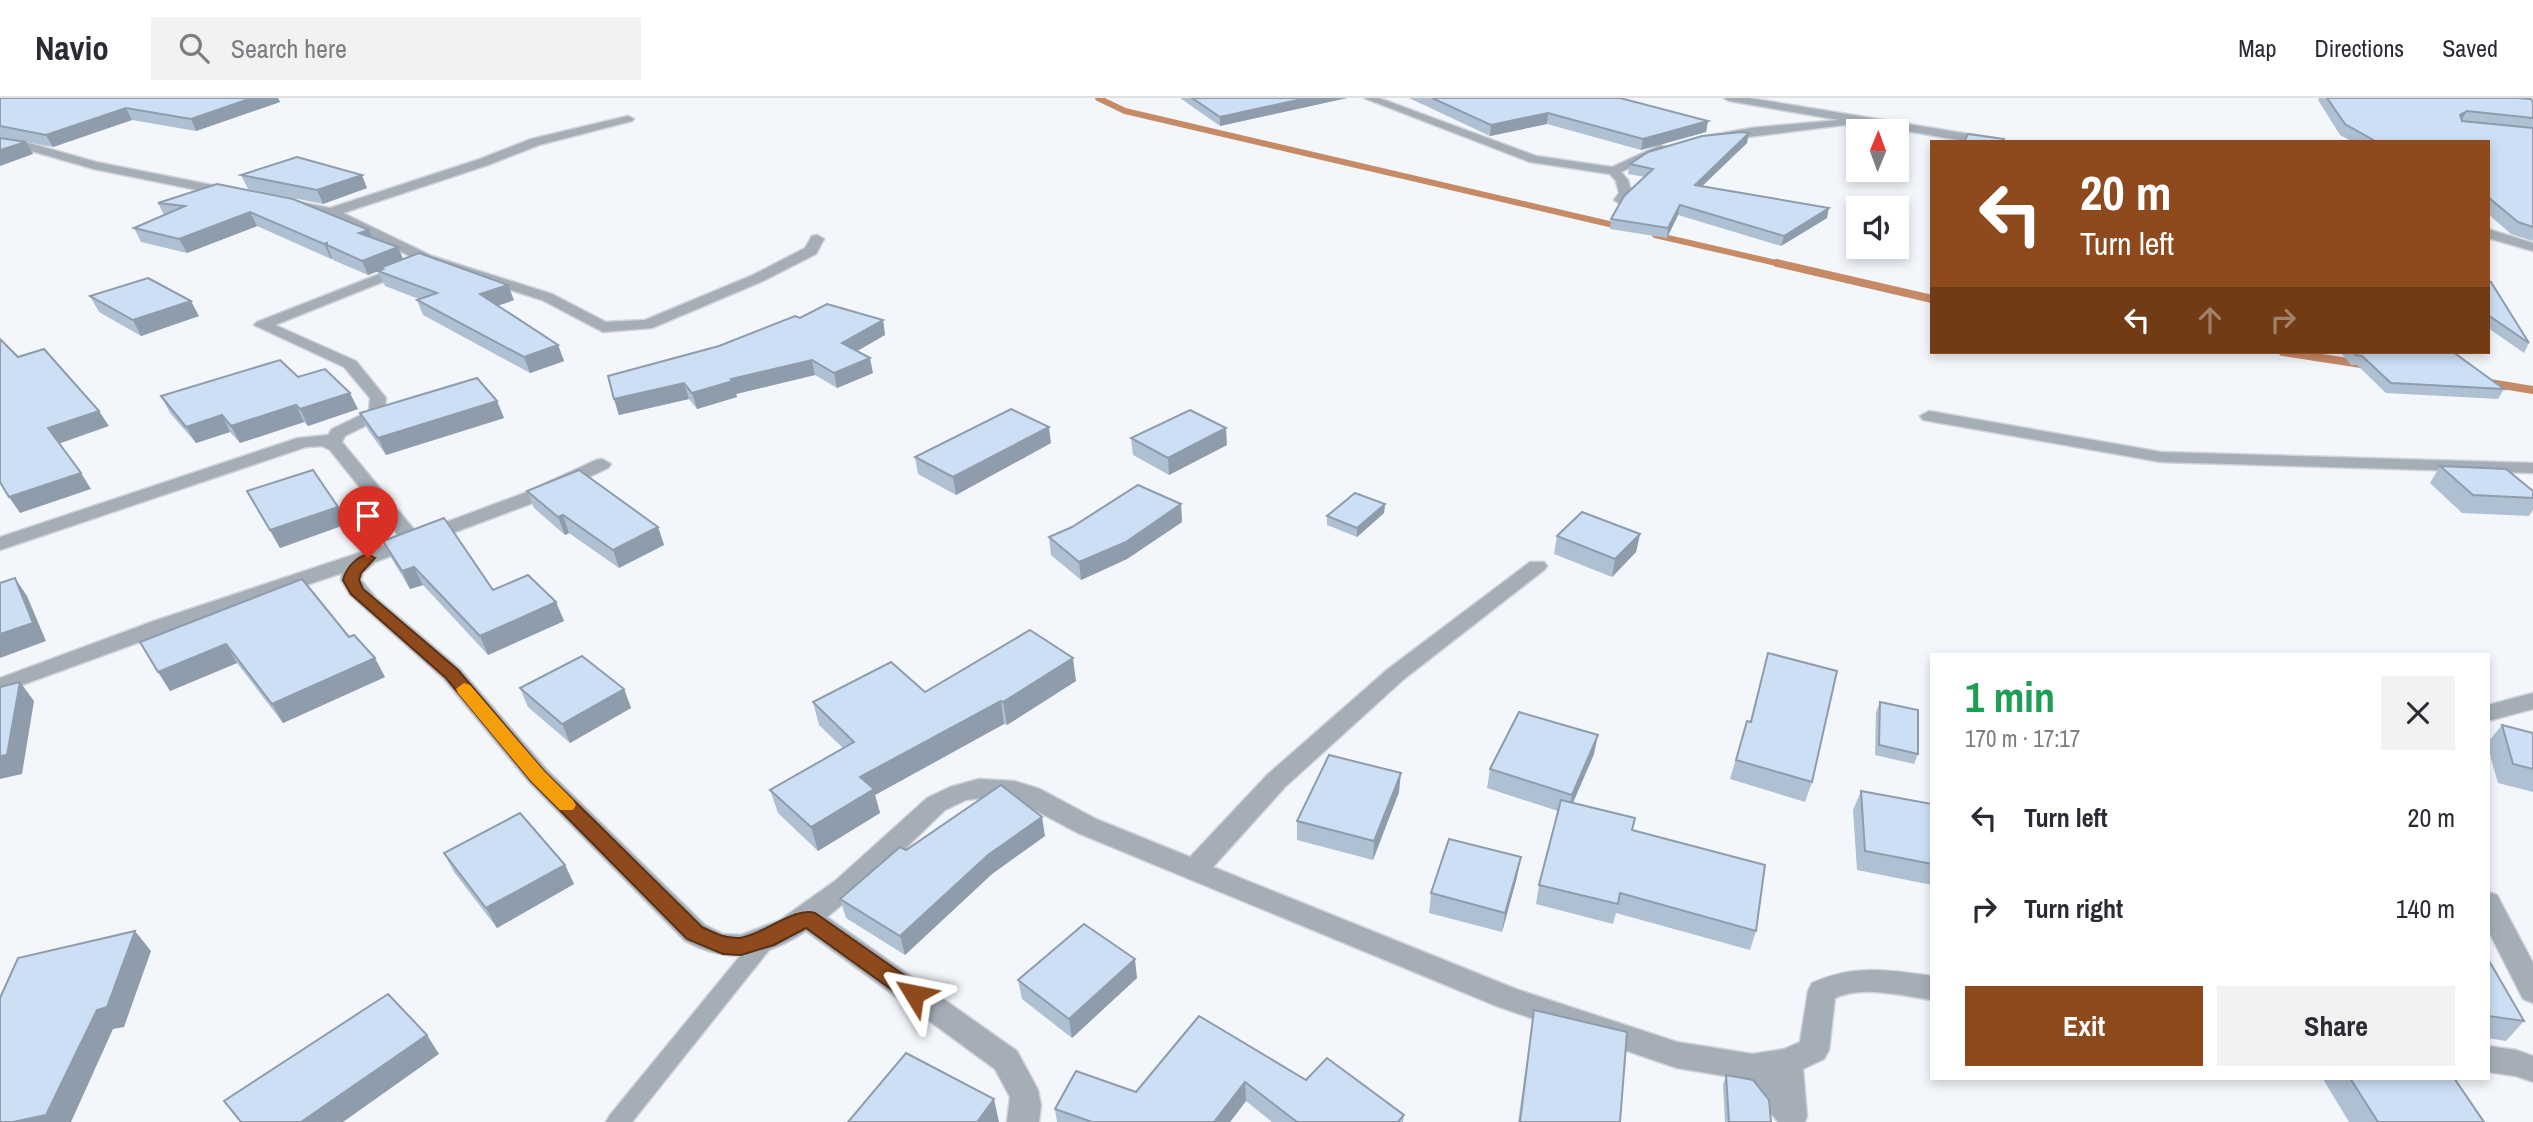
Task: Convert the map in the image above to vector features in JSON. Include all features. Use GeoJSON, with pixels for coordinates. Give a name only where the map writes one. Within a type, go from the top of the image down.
{"type":"FeatureCollection","features":[{"type":"Feature","properties":{"kind":"street"},"geometry":{"type":"LineString","coordinates":[[1369,98],[1534,159],[1615,171],[1655,150],[1678,145]]}},
{"type":"Feature","properties":{"kind":"street"},"geometry":{"type":"LineString","coordinates":[[1729,98],[1846,119]]}},
{"type":"Feature","properties":{"kind":"street"},"geometry":{"type":"LineString","coordinates":[[331,212],[484,162],[535,142],[628,119]]}},
{"type":"Feature","properties":{"kind":"street"},"geometry":{"type":"LineString","coordinates":[[1704,140],[1741,132],[1846,122]]}},
{"type":"Feature","properties":{"kind":"street"},"geometry":{"type":"LineString","coordinates":[[1909,129],[1980,140]]}},
{"type":"Feature","properties":{"kind":"street"},"geometry":{"type":"LineString","coordinates":[[0,144],[29,147],[94,165],[252,197]]}},
{"type":"Feature","properties":{"kind":"street"},"geometry":{"type":"LineString","coordinates":[[1615,171],[1622,180],[1626,194],[1620,200]]}},
{"type":"Feature","properties":{"kind":"street"},"geometry":{"type":"LineString","coordinates":[[278,202],[331,212],[427,259],[547,297],[603,327],[648,325],[758,278],[811,251],[817,239]]}},
{"type":"Feature","properties":{"kind":"street"},"geometry":{"type":"LineString","coordinates":[[2490,234],[2533,247]]}},
{"type":"Feature","properties":{"kind":"street"},"geometry":{"type":"LineString","coordinates":[[332,444],[338,433],[377,412],[378,398],[350,365],[262,325],[427,259]]}},
{"type":"Feature","properties":{"kind":"street"},"geometry":{"type":"LineString","coordinates":[[1929,416],[2161,457],[2533,468]]}},
{"type":"Feature","properties":{"kind":"street"},"geometry":{"type":"LineString","coordinates":[[0,544],[304,442],[324,440],[332,444],[412,540]]}},
{"type":"Feature","properties":{"kind":"street"},"geometry":{"type":"LineString","coordinates":[[0,686],[163,626],[368,558],[534,496],[602,464]]}},
{"type":"Feature","properties":{"kind":"street"},"geometry":{"type":"LineString","coordinates":[[2492,467],[2513,484]]}},
{"type":"Feature","properties":{"kind":"street"},"geometry":{"type":"LineString","coordinates":[[368,558],[353,571],[351,580],[357,591],[452,674],[538,776],[695,933],[723,945],[741,946],[766,939],[807,918],[936,804],[979,787],[1003,786],[1030,794],[1087,826],[1509,999],[1676,1055],[1753,1067],[1787,1062],[1814,1050],[1822,991],[1836,983],[1857,979],[1930,988]]}},
{"type":"Feature","properties":{"kind":"street"},"geometry":{"type":"LineString","coordinates":[[1194,870],[1276,781],[1396,674],[1536,566]]}},
{"type":"Feature","properties":{"kind":"street"},"geometry":{"type":"LineString","coordinates":[[2490,712],[2533,701]]}},
{"type":"Feature","properties":{"kind":"street"},"geometry":{"type":"LineString","coordinates":[[2490,906],[2533,991]]}},
{"type":"Feature","properties":{"kind":"street"},"geometry":{"type":"LineString","coordinates":[[807,918],[1006,1060],[1025,1089],[1028,1109],[1023,1122]]}},
{"type":"Feature","properties":{"kind":"street"},"geometry":{"type":"LineString","coordinates":[[2490,1059],[2516,1063],[2533,1069]]}},
{"type":"Feature","properties":{"kind":"street"},"geometry":{"type":"LineString","coordinates":[[1787,1062],[1793,1119]]}},
{"type":"Feature","properties":{"kind":"street"},"geometry":{"type":"LineString","coordinates":[[1753,1067],[1793,1119]]}},
{"type":"Feature","properties":{"kind":"lane"},"geometry":{"type":"LineString","coordinates":[[618,1122],[766,939]]}},
{"type":"Feature","properties":{"kind":"building"},"geometry":{"type":"Polygon","coordinates":[[[0,98],[252,98],[191,119],[126,108],[46,135],[0,126],[0,98]]]}},
{"type":"Feature","properties":{"kind":"building"},"geometry":{"type":"Polygon","coordinates":[[[1192,98],[1307,98],[1220,117],[1192,98]]]}},
{"type":"Feature","properties":{"kind":"building"},"geometry":{"type":"Polygon","coordinates":[[[1432,98],[1620,98],[1708,121],[1643,139],[1548,113],[1491,125],[1432,98]]]}},
{"type":"Feature","properties":{"kind":"building"},"geometry":{"type":"Polygon","coordinates":[[[2327,98],[2531,99],[2533,118],[2467,111],[2460,115],[2462,121],[2533,128],[2533,227],[2518,222],[2490,199],[2490,140],[2373,140],[2345,124],[2327,98]]]}},
{"type":"Feature","properties":{"kind":"building"},"geometry":{"type":"Polygon","coordinates":[[[1749,133],[1695,185],[1829,208],[1784,236],[1680,205],[1668,228],[1611,219],[1624,196],[1653,169],[1630,164],[1648,152],[1702,136],[1749,133]]]}},
{"type":"Feature","properties":{"kind":"building"},"geometry":{"type":"Polygon","coordinates":[[[1968,134],[2004,139],[2004,140],[1965,140],[1968,134]]]}},
{"type":"Feature","properties":{"kind":"building"},"geometry":{"type":"Polygon","coordinates":[[[0,138],[26,142],[0,150],[0,138]]]}},
{"type":"Feature","properties":{"kind":"building"},"geometry":{"type":"Polygon","coordinates":[[[297,157],[362,175],[317,190],[241,175],[297,157]]]}},
{"type":"Feature","properties":{"kind":"building"},"geometry":{"type":"Polygon","coordinates":[[[217,184],[293,199],[369,230],[359,233],[398,247],[362,261],[327,243],[250,212],[179,239],[134,228],[185,206],[158,203],[217,184]]]}},
{"type":"Feature","properties":{"kind":"building"},"geometry":{"type":"Polygon","coordinates":[[[419,253],[508,285],[480,294],[558,345],[524,357],[417,300],[437,293],[378,271],[419,253]]]}},
{"type":"Feature","properties":{"kind":"building"},"geometry":{"type":"Polygon","coordinates":[[[148,278],[191,301],[133,320],[90,296],[148,278]]]}},
{"type":"Feature","properties":{"kind":"building"},"geometry":{"type":"Polygon","coordinates":[[[2490,282],[2491,282],[2529,343],[2490,316],[2490,282]]]}},
{"type":"Feature","properties":{"kind":"building"},"geometry":{"type":"Polygon","coordinates":[[[827,304],[883,320],[842,343],[870,358],[834,373],[812,360],[731,379],[733,381],[692,393],[684,383],[614,399],[608,376],[719,346],[795,316],[800,318],[827,304]]]}},
{"type":"Feature","properties":{"kind":"building"},"geometry":{"type":"Polygon","coordinates":[[[0,339],[18,357],[44,349],[99,411],[48,428],[81,473],[9,497],[0,482],[0,339]]]}},
{"type":"Feature","properties":{"kind":"building"},"geometry":{"type":"Polygon","coordinates":[[[2456,354],[2504,389],[2391,383],[2362,356],[2356,355],[2456,354]]]}},
{"type":"Feature","properties":{"kind":"building"},"geometry":{"type":"Polygon","coordinates":[[[280,360],[298,377],[325,369],[350,393],[300,409],[296,405],[231,426],[222,415],[186,427],[161,396],[280,360]]]}},
{"type":"Feature","properties":{"kind":"building"},"geometry":{"type":"Polygon","coordinates":[[[477,378],[497,401],[378,438],[360,413],[477,378]]]}},
{"type":"Feature","properties":{"kind":"building"},"geometry":{"type":"Polygon","coordinates":[[[1011,409],[1049,427],[953,477],[915,457],[1011,409]]]}},
{"type":"Feature","properties":{"kind":"building"},"geometry":{"type":"Polygon","coordinates":[[[1190,410],[1226,428],[1168,458],[1131,438],[1190,410]]]}},
{"type":"Feature","properties":{"kind":"building"},"geometry":{"type":"Polygon","coordinates":[[[2440,466],[2506,469],[2533,491],[2533,498],[2473,495],[2440,466]]]}},
{"type":"Feature","properties":{"kind":"building"},"geometry":{"type":"Polygon","coordinates":[[[313,470],[338,507],[270,530],[247,491],[313,470]]]}},
{"type":"Feature","properties":{"kind":"building"},"geometry":{"type":"Polygon","coordinates":[[[579,470],[658,527],[613,550],[563,515],[558,517],[527,491],[579,470]]]}},
{"type":"Feature","properties":{"kind":"building"},"geometry":{"type":"Polygon","coordinates":[[[1138,485],[1181,504],[1126,542],[1079,562],[1049,537],[1072,527],[1138,485]]]}},
{"type":"Feature","properties":{"kind":"building"},"geometry":{"type":"Polygon","coordinates":[[[1355,493],[1385,504],[1357,528],[1327,516],[1355,493]]]}},
{"type":"Feature","properties":{"kind":"building"},"geometry":{"type":"Polygon","coordinates":[[[1582,512],[1640,534],[1615,559],[1557,536],[1582,512]]]}},
{"type":"Feature","properties":{"kind":"building"},"geometry":{"type":"Polygon","coordinates":[[[444,518],[493,590],[528,575],[556,602],[480,636],[414,567],[402,571],[383,541],[444,518]]]}},
{"type":"Feature","properties":{"kind":"building"},"geometry":{"type":"Polygon","coordinates":[[[15,578],[33,623],[0,634],[0,583],[15,578]]]}},
{"type":"Feature","properties":{"kind":"building"},"geometry":{"type":"Polygon","coordinates":[[[302,579],[349,637],[354,635],[375,658],[272,704],[226,644],[158,672],[140,642],[302,579]]]}},
{"type":"Feature","properties":{"kind":"building"},"geometry":{"type":"Polygon","coordinates":[[[1030,630],[1073,658],[1003,702],[860,777],[874,789],[811,827],[770,790],[854,742],[813,702],[891,662],[925,692],[1030,630]]]}},
{"type":"Feature","properties":{"kind":"building"},"geometry":{"type":"Polygon","coordinates":[[[1768,653],[1837,671],[1812,782],[1736,760],[1747,721],[1751,722],[1768,653]]]}},
{"type":"Feature","properties":{"kind":"building"},"geometry":{"type":"Polygon","coordinates":[[[582,656],[624,689],[562,724],[520,688],[582,656]]]}},
{"type":"Feature","properties":{"kind":"building"},"geometry":{"type":"Polygon","coordinates":[[[20,682],[7,755],[0,756],[0,687],[20,682]]]}},
{"type":"Feature","properties":{"kind":"building"},"geometry":{"type":"Polygon","coordinates":[[[1880,702],[1918,710],[1918,754],[1879,745],[1880,702]]]}},
{"type":"Feature","properties":{"kind":"building"},"geometry":{"type":"Polygon","coordinates":[[[1519,712],[1598,735],[1572,795],[1490,769],[1519,712]]]}},
{"type":"Feature","properties":{"kind":"building"},"geometry":{"type":"Polygon","coordinates":[[[2502,725],[2533,733],[2533,769],[2513,764],[2502,725]]]}},
{"type":"Feature","properties":{"kind":"building"},"geometry":{"type":"Polygon","coordinates":[[[1329,755],[1401,773],[1374,841],[1297,821],[1329,755]]]}},
{"type":"Feature","properties":{"kind":"building"},"geometry":{"type":"Polygon","coordinates":[[[1001,785],[1042,817],[988,855],[900,936],[840,899],[900,847],[906,850],[1001,785]]]}},
{"type":"Feature","properties":{"kind":"building"},"geometry":{"type":"Polygon","coordinates":[[[1861,791],[1930,804],[1930,864],[1865,851],[1861,791]]]}},
{"type":"Feature","properties":{"kind":"building"},"geometry":{"type":"Polygon","coordinates":[[[1561,800],[1635,818],[1632,830],[1765,865],[1756,931],[1620,893],[1618,904],[1539,885],[1561,800]]]}},
{"type":"Feature","properties":{"kind":"building"},"geometry":{"type":"Polygon","coordinates":[[[520,813],[565,865],[486,908],[444,853],[520,813]]]}},
{"type":"Feature","properties":{"kind":"building"},"geometry":{"type":"Polygon","coordinates":[[[1449,839],[1521,857],[1505,913],[1431,893],[1449,839]]]}},
{"type":"Feature","properties":{"kind":"building"},"geometry":{"type":"Polygon","coordinates":[[[1084,924],[1135,959],[1069,1019],[1018,980],[1084,924]]]}},
{"type":"Feature","properties":{"kind":"building"},"geometry":{"type":"Polygon","coordinates":[[[135,931],[107,1007],[97,1010],[46,1115],[0,1122],[0,998],[18,958],[135,931]]]}},
{"type":"Feature","properties":{"kind":"building"},"geometry":{"type":"Polygon","coordinates":[[[2490,962],[2524,1021],[2490,1016],[2490,962]]]}},
{"type":"Feature","properties":{"kind":"building"},"geometry":{"type":"Polygon","coordinates":[[[388,994],[427,1035],[301,1122],[241,1122],[224,1101],[388,994]]]}},
{"type":"Feature","properties":{"kind":"building"},"geometry":{"type":"Polygon","coordinates":[[[1534,1010],[1627,1032],[1620,1122],[1520,1122],[1534,1010]]]}},
{"type":"Feature","properties":{"kind":"building"},"geometry":{"type":"Polygon","coordinates":[[[1199,1016],[1306,1080],[1327,1058],[1404,1115],[1398,1122],[1297,1122],[1245,1082],[1214,1122],[1092,1122],[1055,1109],[1076,1071],[1136,1092],[1199,1016]]]}},
{"type":"Feature","properties":{"kind":"building"},"geometry":{"type":"Polygon","coordinates":[[[906,1053],[994,1099],[977,1122],[848,1122],[906,1053]]]}},
{"type":"Feature","properties":{"kind":"building"},"geometry":{"type":"Polygon","coordinates":[[[1726,1075],[1753,1080],[1769,1100],[1771,1122],[1729,1122],[1726,1075]]]}},
{"type":"Feature","properties":{"kind":"building"},"geometry":{"type":"Polygon","coordinates":[[[2351,1080],[2455,1080],[2484,1122],[2378,1122],[2351,1080]]]}},
{"type":"Feature","properties":{"kind":"waterway"},"geometry":{"type":"LineString","coordinates":[[1098,98],[1125,111],[1622,227]]}},
{"type":"Feature","properties":{"kind":"waterway"},"geometry":{"type":"LineString","coordinates":[[1655,235],[1785,265]]}},
{"type":"Feature","properties":{"kind":"waterway"},"geometry":{"type":"LineString","coordinates":[[1777,263],[1930,299]]}},
{"type":"Feature","properties":{"kind":"waterway"},"geometry":{"type":"LineString","coordinates":[[2296,354],[2361,364]]}},
{"type":"Feature","properties":{"kind":"waterway"},"geometry":{"type":"LineString","coordinates":[[2484,382],[2533,390]]}},
{"type":"Feature","properties":{"kind":"slow traffic"},"geometry":{"type":"LineString","coordinates":[[464,689],[538,776],[567,805]]}},
{"type":"Feature","properties":{"kind":"route"},"geometry":{"type":"LineString","coordinates":[[368,558],[353,571],[351,580],[357,591],[452,674],[538,776],[695,933],[723,945],[741,946],[766,939],[807,918],[914,994]]}}]}
